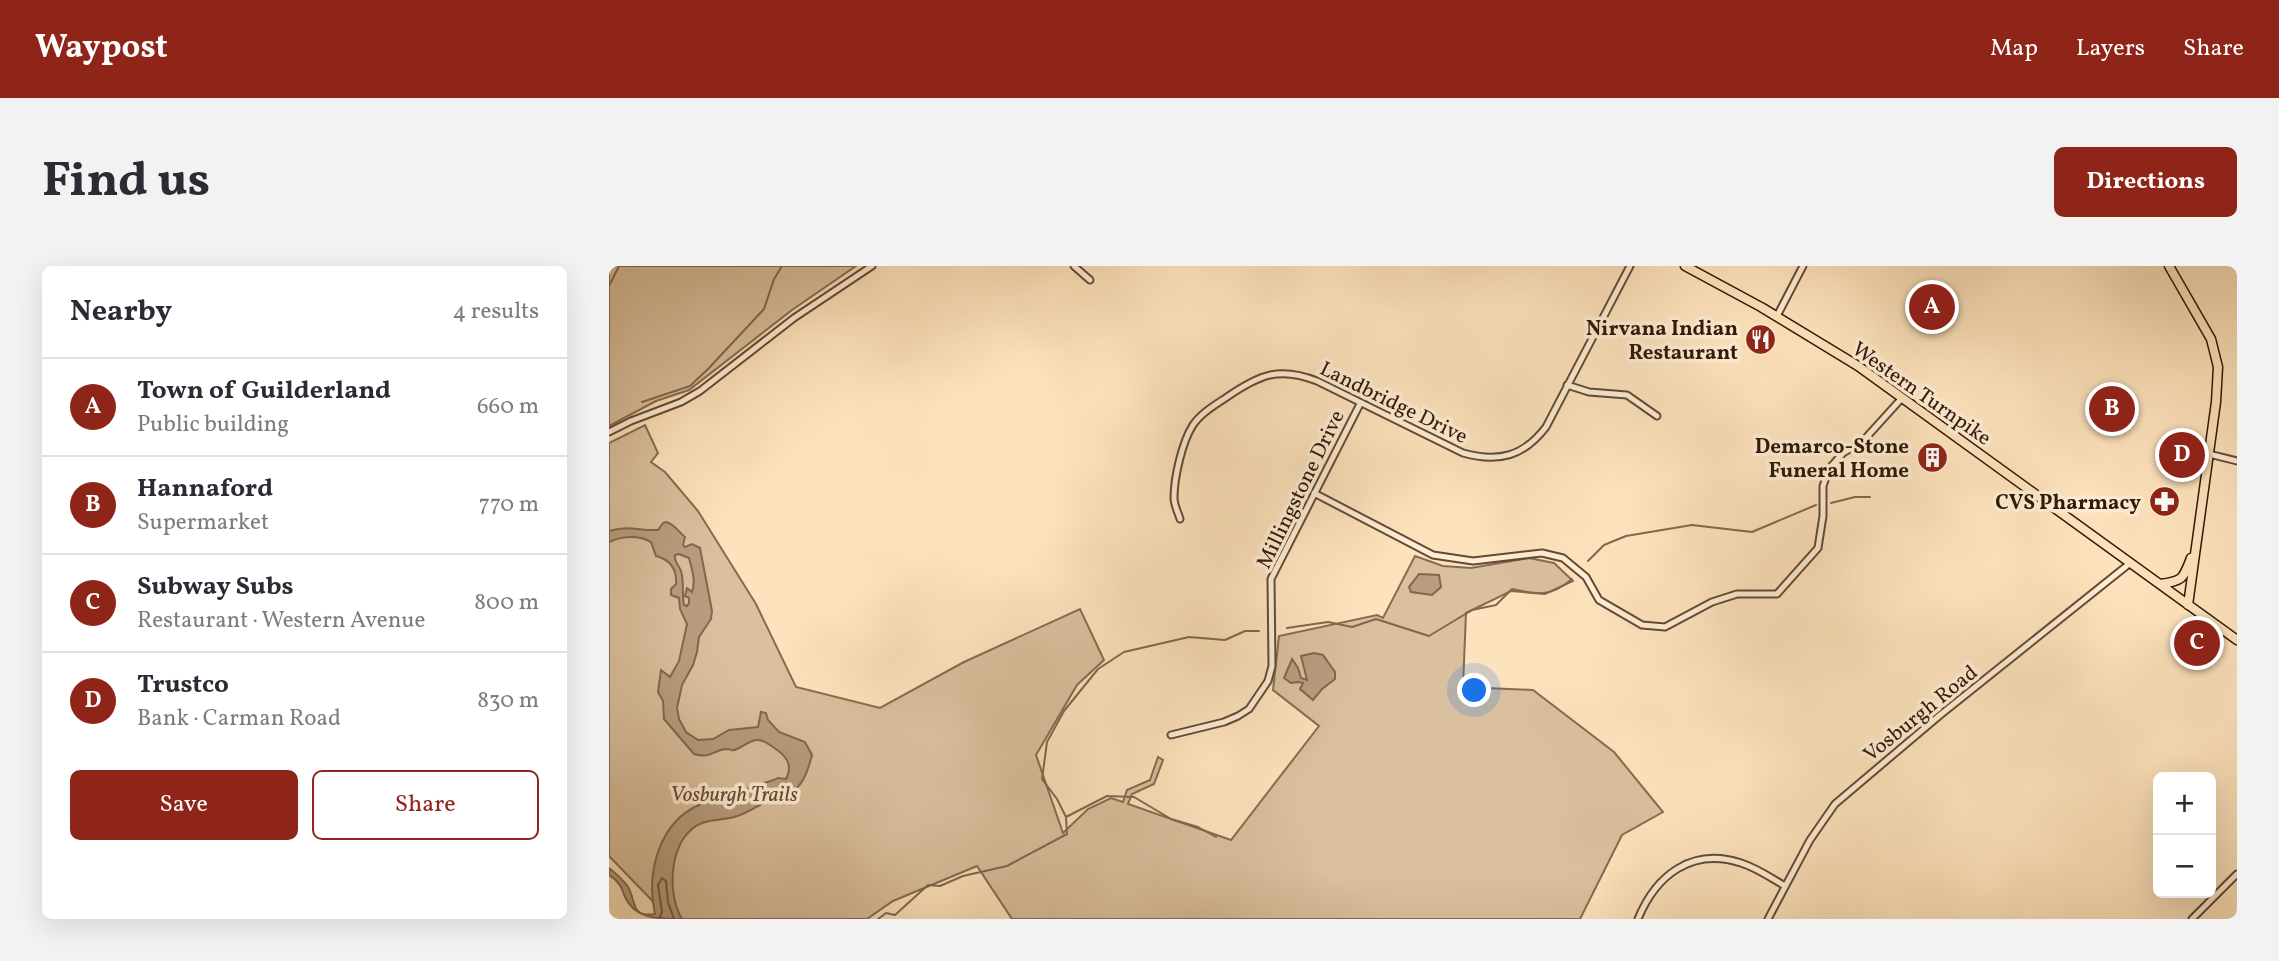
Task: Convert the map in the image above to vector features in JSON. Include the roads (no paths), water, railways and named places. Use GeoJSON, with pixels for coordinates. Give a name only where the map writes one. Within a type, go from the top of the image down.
{"type":"FeatureCollection","features":[{"type":"Feature","properties":{"kind":"main road","name":"Western Turnpike"},"geometry":{"type":"LineString","coordinates":[[1685,266],[1777,316],[1857,366],[2129,564],[2237,639]]}},
{"type":"Feature","properties":{"kind":"main road"},"geometry":{"type":"LineString","coordinates":[[2169,266],[2204,324],[2217,358],[2216,402],[2188,605]]}},
{"type":"Feature","properties":{"kind":"main road"},"geometry":{"type":"LineString","coordinates":[[2160,584],[2183,577],[2196,546]]}},
{"type":"Feature","properties":{"kind":"street"},"geometry":{"type":"LineString","coordinates":[[609,432],[681,402],[700,391],[794,318],[873,266]]}},
{"type":"Feature","properties":{"kind":"street"},"geometry":{"type":"LineString","coordinates":[[1074,266],[1090,280]]}},
{"type":"Feature","properties":{"kind":"street","name":"Landbridge Drive"},"geometry":{"type":"LineString","coordinates":[[1180,519],[1174,500],[1186,439],[1194,423],[1250,381],[1266,375],[1280,373],[1303,376],[1463,453],[1504,457],[1527,447],[1546,427],[1630,266]]}},
{"type":"Feature","properties":{"kind":"street"},"geometry":{"type":"LineString","coordinates":[[1777,316],[1803,266]]}},
{"type":"Feature","properties":{"kind":"street"},"geometry":{"type":"LineString","coordinates":[[1567,385],[1589,392],[1627,396],[1657,416]]}},
{"type":"Feature","properties":{"kind":"street"},"geometry":{"type":"LineString","coordinates":[[1314,494],[1433,555],[1473,561],[1542,553],[1563,558],[1585,578],[1598,600],[1642,625],[1665,627],[1712,602],[1737,594],[1777,594],[1818,548],[1823,516],[1823,486],[1829,469],[1843,453],[1863,441],[1902,398]]}},
{"type":"Feature","properties":{"kind":"street","name":"Millingstone Drive"},"geometry":{"type":"LineString","coordinates":[[1171,735],[1238,716],[1249,709],[1268,681],[1272,666],[1271,579],[1360,404]]}},
{"type":"Feature","properties":{"kind":"street"},"geometry":{"type":"LineString","coordinates":[[2209,454],[2237,461]]}},
{"type":"Feature","properties":{"kind":"street","name":"Vosburgh Road"},"geometry":{"type":"LineString","coordinates":[[1768,919],[1810,840],[1835,804],[1939,716],[2129,564]]}},
{"type":"Feature","properties":{"kind":"street"},"geometry":{"type":"LineString","coordinates":[[1638,919],[1647,899],[1660,882],[1675,870],[1707,858],[1741,863],[1785,886]]}},
{"type":"Feature","properties":{"kind":"street"},"geometry":{"type":"LineString","coordinates":[[2192,919],[2237,874]]}},
{"type":"Feature","properties":{"kind":"water"},"geometry":{"type":"Polygon","coordinates":[[[663,523],[672,525],[685,537],[685,547],[692,544],[700,548],[712,611],[711,619],[699,637],[693,665],[682,685],[677,708],[686,732],[698,740],[713,739],[729,730],[758,727],[761,712],[766,713],[768,720],[779,732],[805,742],[812,755],[801,783],[791,793],[777,800],[773,798],[739,816],[702,823],[691,830],[683,840],[677,852],[673,881],[677,908],[682,919],[656,918],[641,914],[635,910],[619,884],[609,875],[609,868],[628,886],[638,911],[647,915],[655,914],[652,882],[654,866],[665,836],[674,823],[701,804],[778,778],[786,779],[789,764],[781,753],[760,740],[734,750],[722,750],[709,755],[694,754],[664,719],[663,701],[658,692],[661,670],[670,677],[679,661],[687,624],[680,609],[679,598],[671,595],[671,589],[676,584],[675,574],[669,563],[656,556],[651,542],[630,537],[609,542],[609,531],[629,528],[658,530],[663,523]],[[675,555],[682,574],[684,605],[687,606],[687,588],[692,592],[694,584],[689,558],[675,555]]]}},
{"type":"Feature","properties":{"kind":"water"},"geometry":{"type":"Polygon","coordinates":[[[1419,574],[1439,575],[1441,587],[1432,595],[1411,592],[1409,587],[1419,574]]]}},
{"type":"Feature","properties":{"kind":"water"},"geometry":{"type":"Polygon","coordinates":[[[1314,653],[1323,655],[1335,672],[1335,679],[1313,700],[1300,689],[1303,683],[1291,683],[1284,678],[1292,659],[1301,678],[1307,680],[1301,656],[1314,653]]]}},
{"type":"Feature","properties":{"kind":"waterway"},"geometry":{"type":"LineString","coordinates":[[609,286],[619,266]]}},
{"type":"Feature","properties":{"kind":"waterway"},"geometry":{"type":"LineString","coordinates":[[642,402],[690,386],[709,368],[764,309],[774,279],[782,266]]}},
{"type":"Feature","properties":{"kind":"waterway"},"geometry":{"type":"LineString","coordinates":[[1831,503],[1855,497],[1870,497]]}},
{"type":"Feature","properties":{"kind":"waterway"},"geometry":{"type":"LineString","coordinates":[[1588,561],[1604,545],[1626,536],[1692,525],[1752,532],[1816,505]]}},
{"type":"Feature","properties":{"kind":"waterway"},"geometry":{"type":"LineString","coordinates":[[1287,628],[1328,622],[1352,627],[1376,619],[1429,636],[1472,610],[1496,605],[1512,589],[1551,592],[1572,579]]}},
{"type":"Feature","properties":{"kind":"waterway"},"geometry":{"type":"LineString","coordinates":[[1066,817],[1042,779],[1047,742],[1064,711],[1098,669],[1124,652],[1189,637],[1225,640],[1245,631],[1259,631]]}},
{"type":"Feature","properties":{"kind":"waterway"},"geometry":{"type":"LineString","coordinates":[[878,919],[886,913],[895,915],[928,885],[940,886],[963,876],[1007,866],[1067,834],[1066,817],[1107,796],[1134,797],[1171,819],[1198,827],[1216,837]]}},
{"type":"Feature","properties":{"kind":"place","name":"Town of Guilderland"},"geometry":{"type":"Point","coordinates":[1932,307]}},
{"type":"Feature","properties":{"kind":"place","name":"Nirvana Indian Restaurant"},"geometry":{"type":"Point","coordinates":[1761,340]}},
{"type":"Feature","properties":{"kind":"place","name":"Hannaford"},"geometry":{"type":"Point","coordinates":[2112,409]}},
{"type":"Feature","properties":{"kind":"place","name":"Trustco"},"geometry":{"type":"Point","coordinates":[2182,455]}},
{"type":"Feature","properties":{"kind":"place","name":"Demarco-Stone Funeral Home"},"geometry":{"type":"Point","coordinates":[1932,458]}},
{"type":"Feature","properties":{"kind":"place","name":"CVS Pharmacy"},"geometry":{"type":"Point","coordinates":[2164,502]}},
{"type":"Feature","properties":{"kind":"place","name":"Subway Subs"},"geometry":{"type":"Point","coordinates":[2197,643]}},
{"type":"Feature","properties":{"kind":"park label","name":"Vosburgh Trails"},"geometry":{"type":"Point","coordinates":[734,794]}}]}
